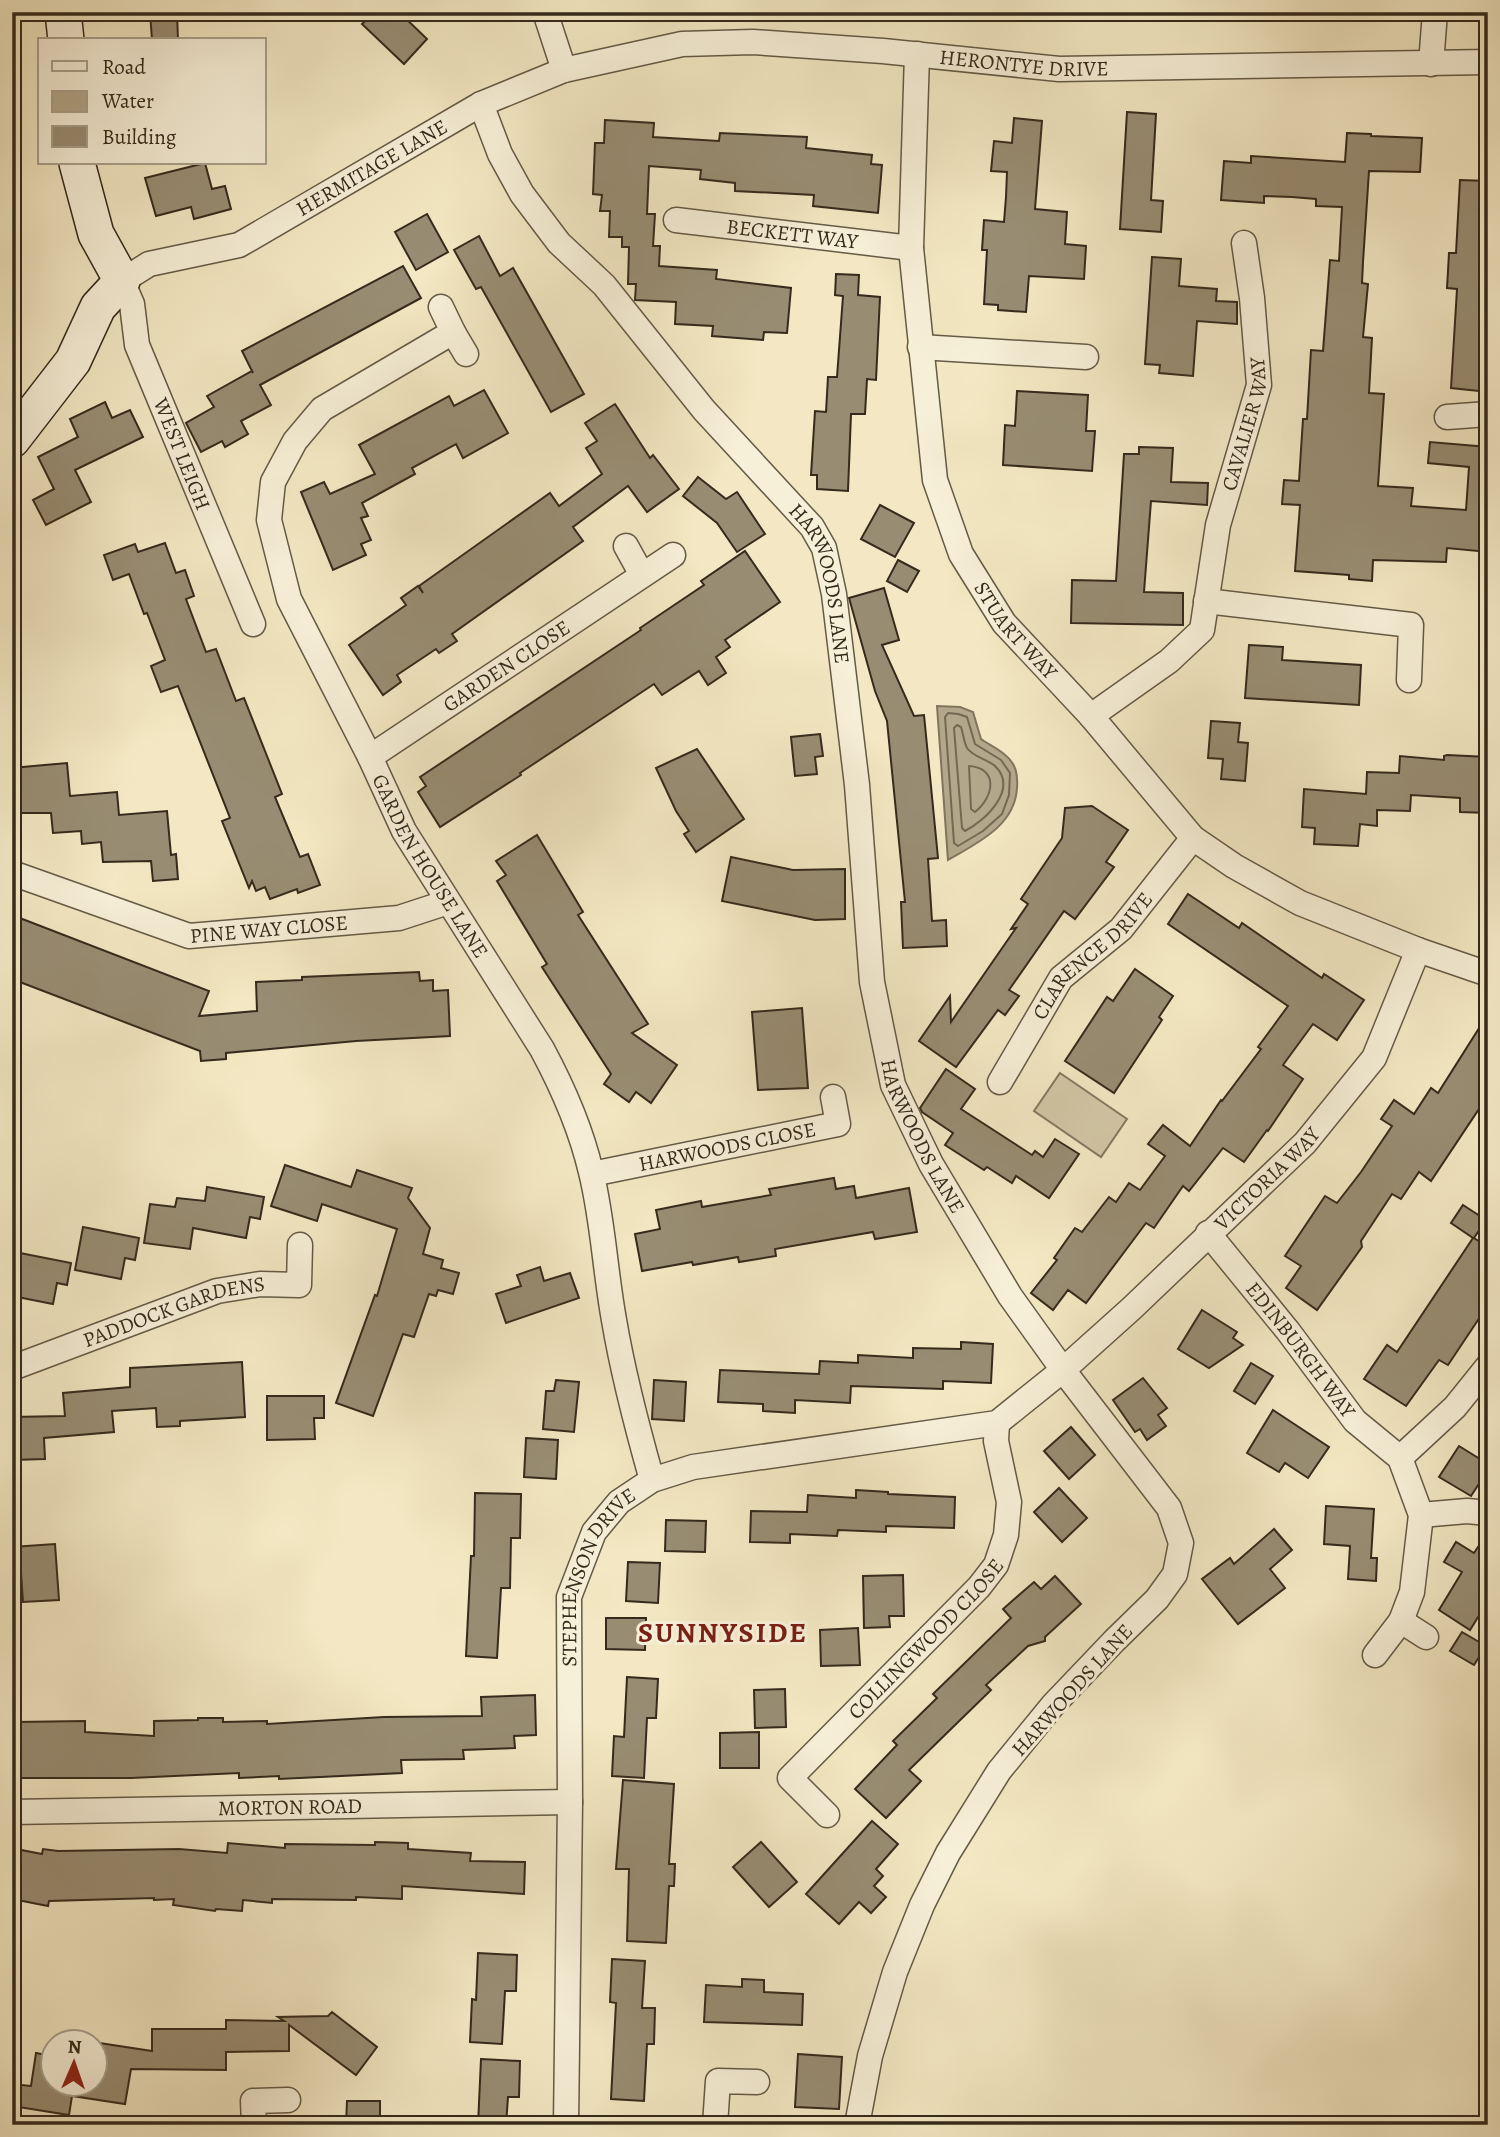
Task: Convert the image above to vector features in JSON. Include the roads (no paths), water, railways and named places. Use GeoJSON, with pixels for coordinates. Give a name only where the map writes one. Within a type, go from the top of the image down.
{"type":"FeatureCollection","features":[{"type":"Feature","properties":{"kind":"street"},"geometry":{"type":"LineString","coordinates":[[63,12],[66,38]]}},
{"type":"Feature","properties":{"kind":"street"},"geometry":{"type":"LineString","coordinates":[[545,12],[564,70]]}},
{"type":"Feature","properties":{"kind":"street"},"geometry":{"type":"LineString","coordinates":[[1431,64],[1435,12]]}},
{"type":"Feature","properties":{"kind":"street","name":"HERONTYE DRIVE"},"geometry":{"type":"LineString","coordinates":[[564,70],[682,44],[753,42],[917,54],[1059,69],[1488,62]]}},
{"type":"Feature","properties":{"kind":"street","name":"STUART WAY"},"geometry":{"type":"LineString","coordinates":[[917,54],[911,248],[935,480],[961,554],[1004,623],[1091,716],[1193,838],[1234,866],[1300,903],[1418,950],[1488,974]]}},
{"type":"Feature","properties":{"kind":"street","name":"HERMITAGE LANE"},"geometry":{"type":"LineString","coordinates":[[122,281],[149,264],[239,245],[481,104],[564,70]]}},
{"type":"Feature","properties":{"kind":"street","name":"HARWOODS LANE"},"geometry":{"type":"LineString","coordinates":[[481,104],[500,154],[522,194],[559,243],[604,285],[705,410],[812,527],[824,548],[834,594],[857,785],[872,982],[893,1085],[931,1164],[1010,1296],[1169,1508],[1181,1543],[1175,1574],[1157,1599],[1053,1705],[999,1771],[948,1853],[922,1905],[895,1972],[870,2056],[857,2125]]}},
{"type":"Feature","properties":{"kind":"street"},"geometry":{"type":"LineString","coordinates":[[12,440],[73,361],[98,307],[122,281],[96,234],[77,164]]}},
{"type":"Feature","properties":{"kind":"street","name":"BECKETT WAY"},"geometry":{"type":"LineString","coordinates":[[676,220],[911,248]]}},
{"type":"Feature","properties":{"kind":"street","name":"CAVALIER WAY"},"geometry":{"type":"LineString","coordinates":[[1091,716],[1169,661],[1202,630],[1219,525],[1259,385],[1252,298],[1244,243]]}},
{"type":"Feature","properties":{"kind":"street","name":"WEST LEIGH"},"geometry":{"type":"LineString","coordinates":[[122,281],[132,304],[137,345],[253,624]]}},
{"type":"Feature","properties":{"kind":"street"},"geometry":{"type":"LineString","coordinates":[[441,307],[466,354]]}},
{"type":"Feature","properties":{"kind":"street","name":"GARDEN HOUSE LANE"},"geometry":{"type":"LineString","coordinates":[[453,332],[322,409],[295,442],[273,482],[269,520],[289,598],[370,757],[404,831],[542,1049],[580,1131],[592,1174],[614,1321],[634,1414],[652,1480]]}},
{"type":"Feature","properties":{"kind":"street"},"geometry":{"type":"LineString","coordinates":[[920,348],[1086,357]]}},
{"type":"Feature","properties":{"kind":"street"},"geometry":{"type":"LineString","coordinates":[[1447,417],[1488,414]]}},
{"type":"Feature","properties":{"kind":"street"},"geometry":{"type":"LineString","coordinates":[[626,546],[642,575]]}},
{"type":"Feature","properties":{"kind":"street","name":"GARDEN CLOSE"},"geometry":{"type":"LineString","coordinates":[[370,757],[428,721],[673,555]]}},
{"type":"Feature","properties":{"kind":"street"},"geometry":{"type":"LineString","coordinates":[[1206,601],[1411,625],[1409,680]]}},
{"type":"Feature","properties":{"kind":"street","name":"CLARENCE DRIVE"},"geometry":{"type":"LineString","coordinates":[[1000,1082],[1061,978],[1121,929],[1193,838]]}},
{"type":"Feature","properties":{"kind":"street","name":"PINE WAY CLOSE"},"geometry":{"type":"LineString","coordinates":[[12,873],[189,936],[399,918],[448,902]]}},
{"type":"Feature","properties":{"kind":"street","name":"VICTORIA WAY"},"geometry":{"type":"LineString","coordinates":[[1063,1370],[1305,1143],[1374,1058],[1418,950]]}},
{"type":"Feature","properties":{"kind":"street","name":"HARWOODS CLOSE"},"geometry":{"type":"LineString","coordinates":[[592,1174],[838,1124],[833,1097]]}},
{"type":"Feature","properties":{"kind":"street","name":"EDINBURGH WAY"},"geometry":{"type":"LineString","coordinates":[[1208,1233],[1355,1421],[1400,1458]]}},
{"type":"Feature","properties":{"kind":"street","name":"PADDOCK GARDENS"},"geometry":{"type":"LineString","coordinates":[[12,1368],[217,1291],[260,1284],[299,1285],[300,1245]]}},
{"type":"Feature","properties":{"kind":"street"},"geometry":{"type":"LineString","coordinates":[[1375,1655],[1401,1620],[1412,1592],[1421,1515],[1400,1458],[1455,1406],[1488,1366]]}},
{"type":"Feature","properties":{"kind":"street"},"geometry":{"type":"LineString","coordinates":[[997,1423],[1063,1370]]}},
{"type":"Feature","properties":{"kind":"street","name":"STEPHENSON DRIVE"},"geometry":{"type":"LineString","coordinates":[[566,2125],[570,1802],[569,1597],[594,1532],[619,1502],[652,1480],[693,1467],[997,1423]]}},
{"type":"Feature","properties":{"kind":"street","name":"COLLINGWOOD CLOSE"},"geometry":{"type":"LineString","coordinates":[[827,1815],[790,1778],[979,1587],[996,1565],[1006,1535],[1009,1503],[996,1441],[997,1423]]}},
{"type":"Feature","properties":{"kind":"street"},"geometry":{"type":"LineString","coordinates":[[1421,1515],[1467,1511],[1488,1513]]}},
{"type":"Feature","properties":{"kind":"street"},"geometry":{"type":"LineString","coordinates":[[1401,1620],[1426,1637]]}},
{"type":"Feature","properties":{"kind":"street","name":"MORTON ROAD"},"geometry":{"type":"LineString","coordinates":[[12,1812],[570,1802]]}},
{"type":"Feature","properties":{"kind":"street"},"geometry":{"type":"LineString","coordinates":[[715,2125],[718,2081],[757,2082]]}},
{"type":"Feature","properties":{"kind":"street"},"geometry":{"type":"LineString","coordinates":[[254,2125],[253,2101],[288,2100]]}},
{"type":"Feature","properties":{"kind":"water"},"geometry":{"type":"Polygon","coordinates":[[[937,706],[960,707],[973,712],[981,739],[1008,757],[1014,765],[1017,778],[1015,801],[1002,823],[982,840],[948,860],[937,706]]]}},
{"type":"Feature","properties":{"kind":"district","name":"SUNNYSIDE"},"geometry":{"type":"Point","coordinates":[723,1632]}}]}
